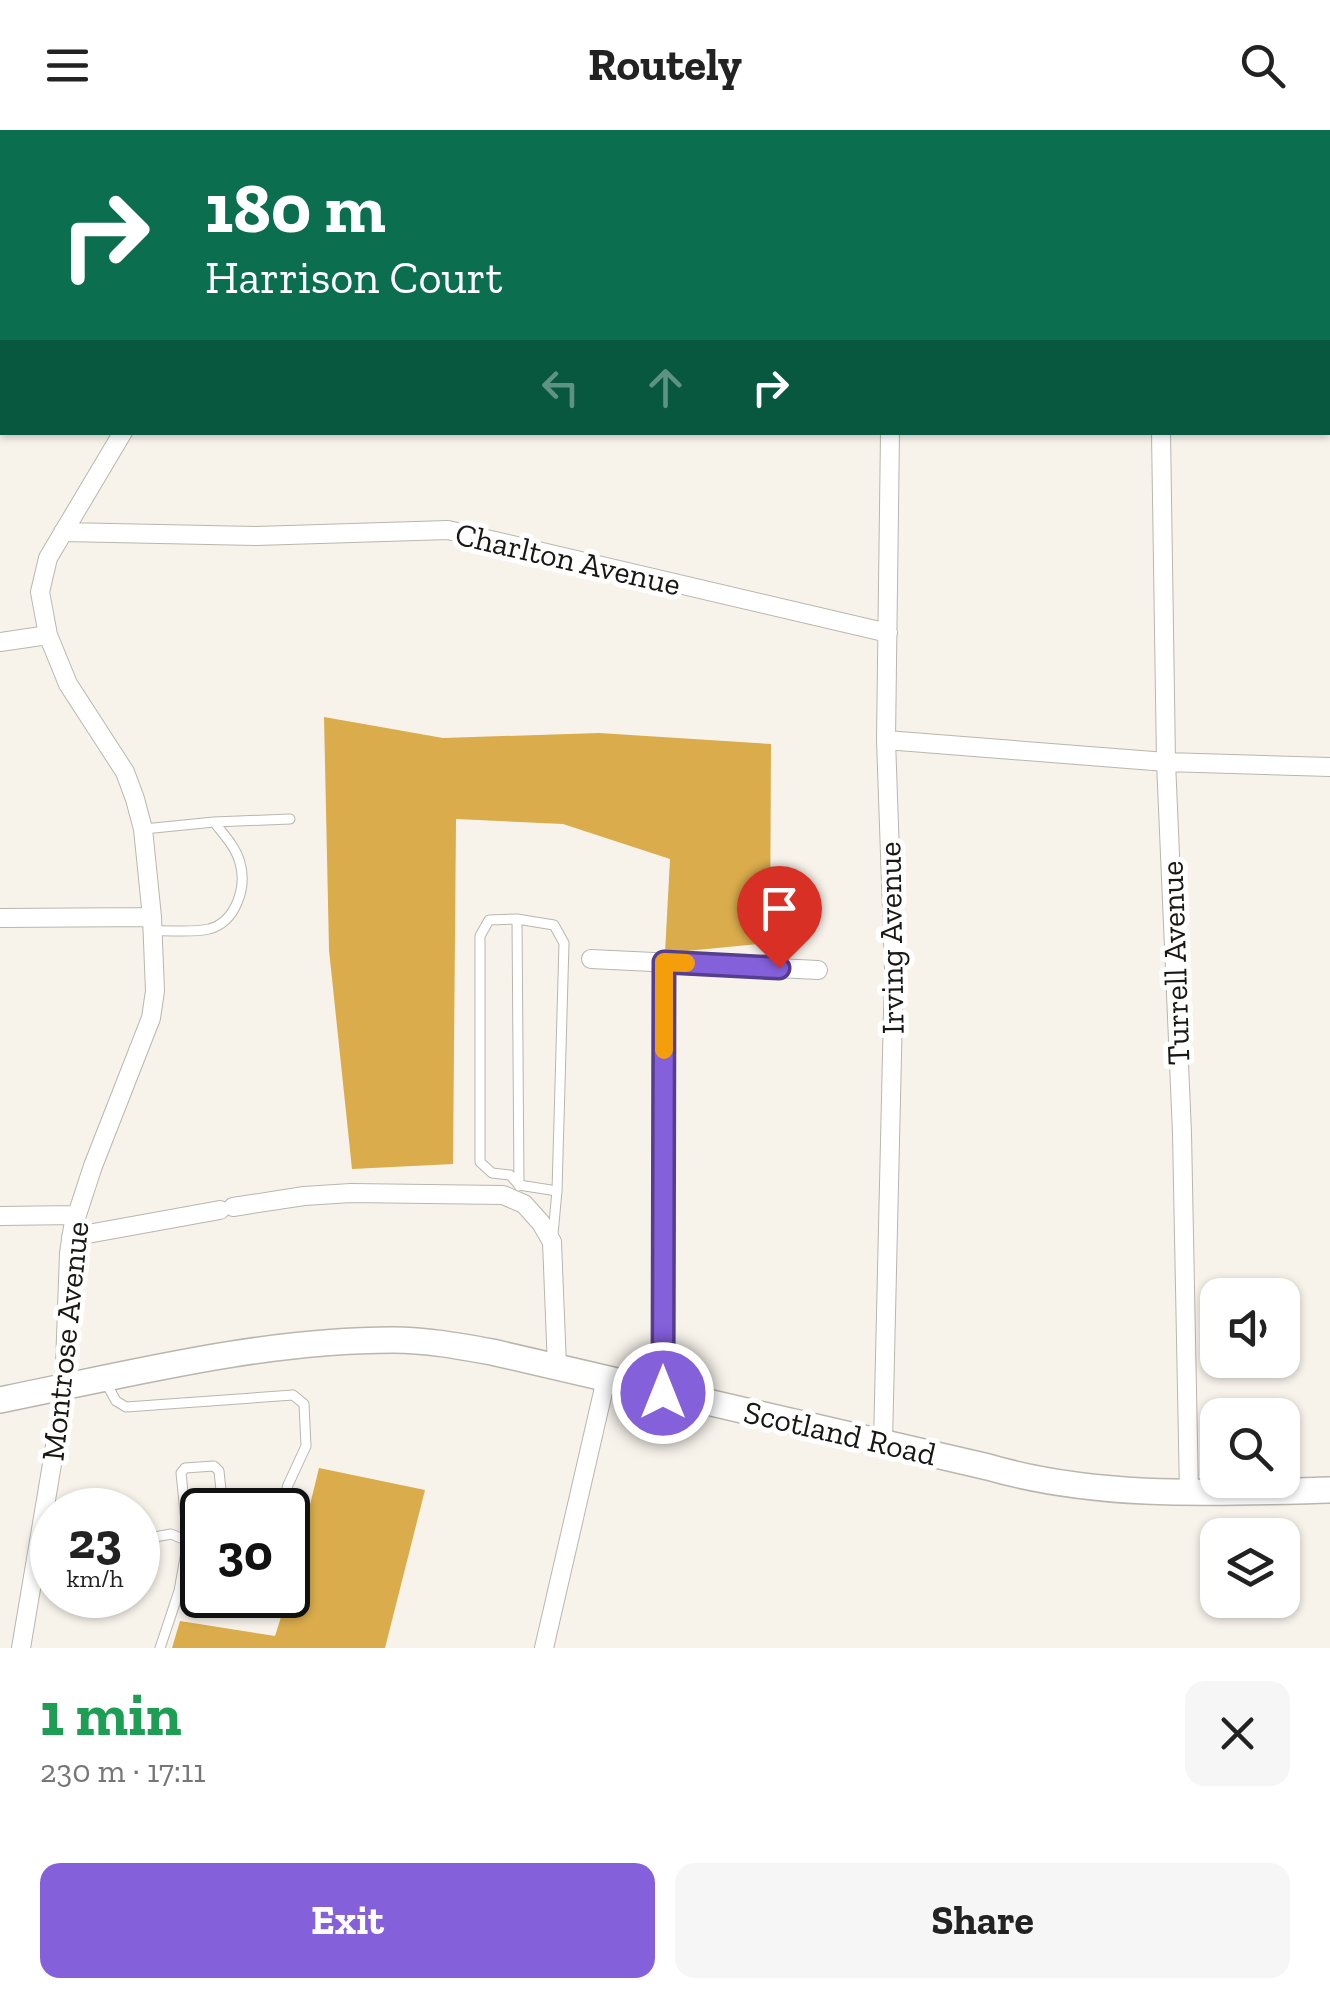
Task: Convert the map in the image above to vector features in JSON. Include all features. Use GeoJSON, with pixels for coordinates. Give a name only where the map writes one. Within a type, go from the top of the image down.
{"type":"FeatureCollection","features":[{"type":"Feature","properties":{"kind":"main road","name":"Scotland Road"},"geometry":{"type":"LineString","coordinates":[[0,1400],[243,1353],[354,1342],[443,1343],[1026,1478],[1189,1492],[1330,1490]]}},
{"type":"Feature","properties":{"kind":"street","name":"Montrose Avenue"},"geometry":{"type":"LineString","coordinates":[[52,1488],[64,1387],[71,1237],[93,1166],[151,1018],[155,991],[143,829],[125,772],[68,684],[48,635],[40,592],[48,558],[121,435]]}},
{"type":"Feature","properties":{"kind":"street","name":"Irving Avenue"},"geometry":{"type":"LineString","coordinates":[[882,1443],[894,969],[886,740],[890,435]]}},
{"type":"Feature","properties":{"kind":"street","name":"Turrell Avenue"},"geometry":{"type":"LineString","coordinates":[[1162,435],[1166,762],[1182,1133],[1189,1492]]}},
{"type":"Feature","properties":{"kind":"street","name":"Charlton Avenue"},"geometry":{"type":"LineString","coordinates":[[64,532],[256,536],[448,530],[888,633]]}},
{"type":"Feature","properties":{"kind":"street"},"geometry":{"type":"LineString","coordinates":[[0,642],[48,635]]}},
{"type":"Feature","properties":{"kind":"street"},"geometry":{"type":"LineString","coordinates":[[886,740],[1166,762],[1330,767]]}},
{"type":"Feature","properties":{"kind":"street"},"geometry":{"type":"LineString","coordinates":[[0,918],[152,924]]}},
{"type":"Feature","properties":{"kind":"street"},"geometry":{"type":"LineString","coordinates":[[591,959],[818,970]]}},
{"type":"Feature","properties":{"kind":"street"},"geometry":{"type":"LineString","coordinates":[[663,1393],[664,962]]}},
{"type":"Feature","properties":{"kind":"street"},"geometry":{"type":"LineString","coordinates":[[71,1237],[304,1196],[517,1192],[552,1242],[557,1367]]}},
{"type":"Feature","properties":{"kind":"street"},"geometry":{"type":"LineString","coordinates":[[0,1216],[77,1215]]}},
{"type":"Feature","properties":{"kind":"street"},"geometry":{"type":"LineString","coordinates":[[544,1648],[606,1378]]}},
{"type":"Feature","properties":{"kind":"street","name":"Montrose Avenue"},"geometry":{"type":"LineString","coordinates":[[20,1648],[30,1605]]}},
{"type":"Feature","properties":{"kind":"lane"},"geometry":{"type":"LineString","coordinates":[[143,829],[290,819]]}},
{"type":"Feature","properties":{"kind":"lane"},"geometry":{"type":"LineString","coordinates":[[152,924],[209,929],[232,915],[240,894],[240,862],[232,844],[214,822]]}},
{"type":"Feature","properties":{"kind":"lane"},"geometry":{"type":"LineString","coordinates":[[517,919],[517,1192]]}},
{"type":"Feature","properties":{"kind":"lane"},"geometry":{"type":"LineString","coordinates":[[517,1192],[510,1174],[492,1172],[480,1162],[480,936],[489,920],[517,919],[554,925],[564,943],[552,1242]]}},
{"type":"Feature","properties":{"kind":"lane"},"geometry":{"type":"LineString","coordinates":[[517,1192],[557,1191]]}},
{"type":"Feature","properties":{"kind":"lane"},"geometry":{"type":"LineString","coordinates":[[104,1379],[116,1401],[126,1407],[293,1395],[301,1399],[306,1446],[287,1488]]}},
{"type":"Feature","properties":{"kind":"lane"},"geometry":{"type":"LineString","coordinates":[[183,1488],[181,1472],[185,1468],[214,1466],[219,1471],[220,1488]]}},
{"type":"Feature","properties":{"kind":"lane"},"geometry":{"type":"LineString","coordinates":[[160,1648],[180,1581]]}},
{"type":"Feature","properties":{"kind":"shaded area"},"geometry":{"type":"Polygon","coordinates":[[[324,717],[443,738],[599,733],[771,744],[770,943],[665,953],[670,859],[563,824],[456,819],[453,1164],[352,1169],[329,950],[324,717]]]}},
{"type":"Feature","properties":{"kind":"shaded area"},"geometry":{"type":"Polygon","coordinates":[[[319,1468],[425,1490],[385,1648],[172,1648],[180,1621],[275,1636],[281,1618],[310,1618],[310,1505],[319,1468]]]}},
{"type":"Feature","properties":{"kind":"slow traffic"},"geometry":{"type":"LineString","coordinates":[[664,1050],[664,962],[686,963]]}},
{"type":"Feature","properties":{"kind":"route"},"geometry":{"type":"LineString","coordinates":[[663,1393],[664,962],[779,968]]}}]}
